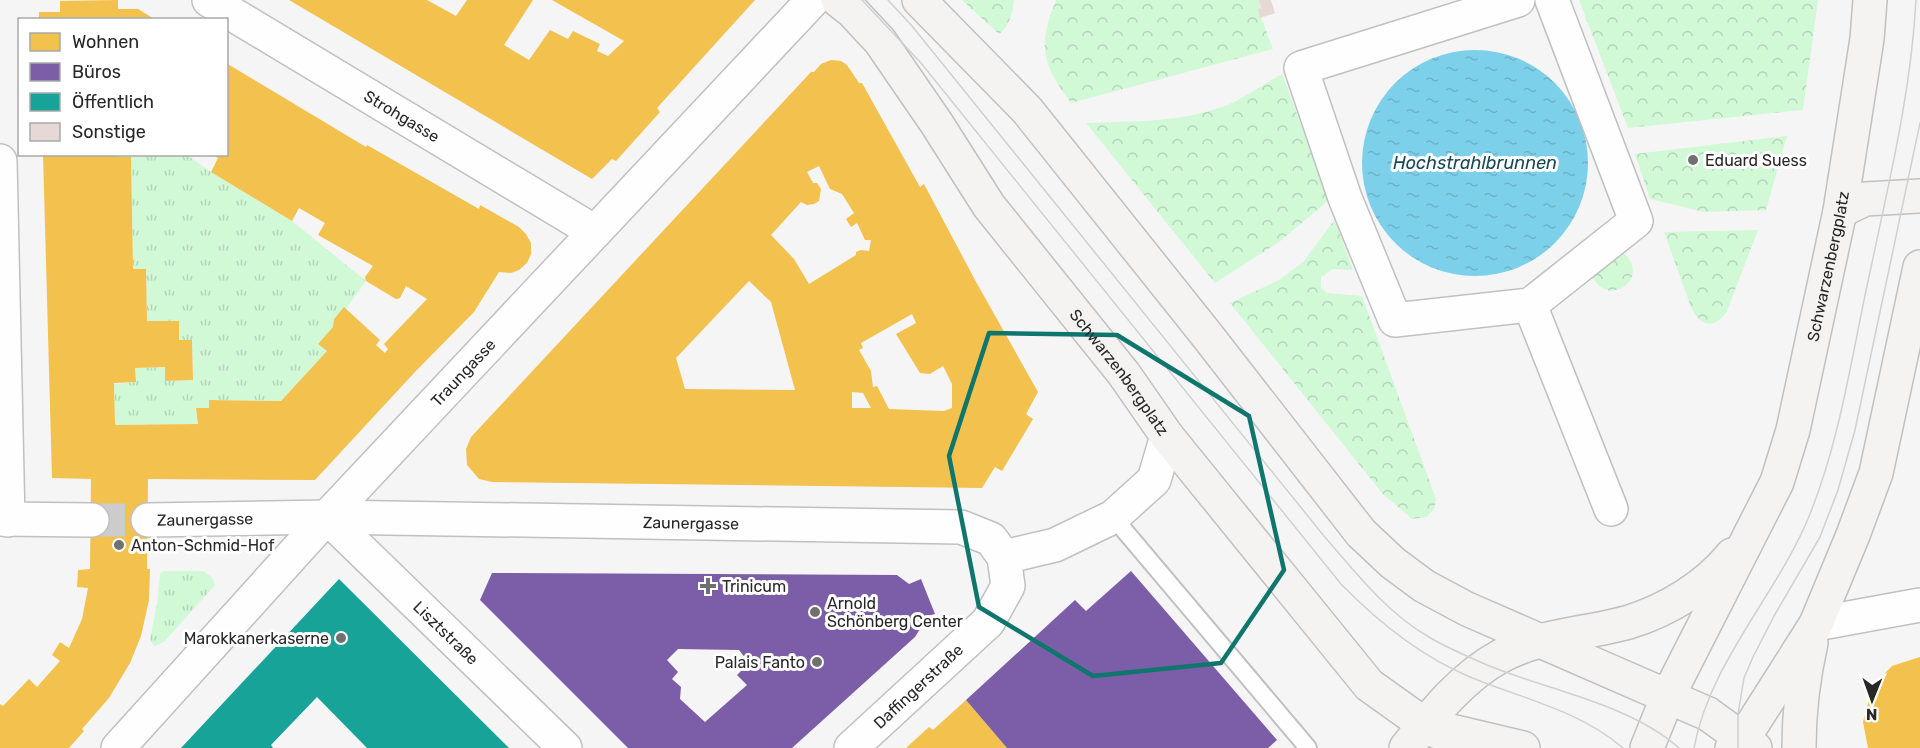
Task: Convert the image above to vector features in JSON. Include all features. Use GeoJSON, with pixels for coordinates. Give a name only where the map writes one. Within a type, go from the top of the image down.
{"type":"FeatureCollection","features":[{"type":"Feature","properties":{"kind":"main road","name":"Schwarzenbergplatz"},"geometry":{"type":"LineString","coordinates":[[838,0],[852,11],[880,41],[937,124],[989,206],[1124,374],[1167,436],[1369,685],[1415,736],[1468,748]]}},
{"type":"Feature","properties":{"kind":"main road"},"geometry":{"type":"LineString","coordinates":[[919,0],[1027,110],[1362,533],[1393,563],[1424,586],[1467,609],[1708,714],[1743,745],[1816,624],[1876,473],[1920,267]]}},
{"type":"Feature","properties":{"kind":"main road","name":"Schwarzenbergplatz"},"geometry":{"type":"LineString","coordinates":[[1647,748],[1668,696],[1777,482],[1793,430],[1840,211],[1867,39],[1870,0]]}},
{"type":"Feature","properties":{"kind":"main road"},"geometry":{"type":"LineString","coordinates":[[1840,211],[1865,199],[1920,196]]}},
{"type":"Feature","properties":{"kind":"main road","name":"Schwarzenbergplatz"},"geometry":{"type":"LineString","coordinates":[[1415,736],[1470,677],[1501,656],[1542,641],[1631,622],[1681,600],[1720,570],[1756,526]]}},
{"type":"Feature","properties":{"kind":"main road"},"geometry":{"type":"LineString","coordinates":[[1799,748],[1803,677],[1816,624]]}},
{"type":"Feature","properties":{"kind":"main road","name":"Schwarzenbergplatz"},"geometry":{"type":"LineString","coordinates":[[1415,736],[1524,748]]}},
{"type":"Feature","properties":{"kind":"street","name":"Traungasse"},"geometry":{"type":"LineString","coordinates":[[118,748],[327,518],[813,0]]}},
{"type":"Feature","properties":{"kind":"street"},"geometry":{"type":"LineString","coordinates":[[1518,0],[1301,68],[1345,198],[1395,320],[1530,305],[1636,221],[1552,0]]}},
{"type":"Feature","properties":{"kind":"street","name":"Strohgasse"},"geometry":{"type":"LineString","coordinates":[[215,1],[595,232]]}},
{"type":"Feature","properties":{"kind":"street"},"geometry":{"type":"LineString","coordinates":[[0,160],[4,520],[92,520]]}},
{"type":"Feature","properties":{"kind":"street"},"geometry":{"type":"LineString","coordinates":[[1530,305],[1611,509]]}},
{"type":"Feature","properties":{"kind":"street"},"geometry":{"type":"LineString","coordinates":[[1004,557],[1054,545],[1113,517],[1154,480],[1167,436]]}},
{"type":"Feature","properties":{"kind":"street","name":"Zaunergasse"},"geometry":{"type":"LineString","coordinates":[[148,520],[327,518],[961,527],[991,539],[1004,557]]}},
{"type":"Feature","properties":{"kind":"street","name":"Lisztstraße"},"geometry":{"type":"LineString","coordinates":[[327,518],[565,748]]}},
{"type":"Feature","properties":{"kind":"street","name":"Daffingerstraße"},"geometry":{"type":"LineString","coordinates":[[850,748],[988,622],[1008,586],[1004,557]]}},
{"type":"Feature","properties":{"kind":"street"},"geometry":{"type":"LineString","coordinates":[[1816,624],[1920,605]]}},
{"type":"Feature","properties":{"kind":"lane"},"geometry":{"type":"LineString","coordinates":[[1113,517],[1308,748]]}},
{"type":"Feature","properties":{"kind":"highlighted area"},"geometry":{"type":"Polygon","coordinates":[[[989,333],[1117,335],[1249,416],[1284,570],[1221,663],[1093,676],[979,607],[949,456],[989,333]]]}},
{"type":"Feature","properties":{"kind":"green space"},"geometry":{"type":"Polygon","coordinates":[[[962,0],[1014,0],[1010,19],[999,34],[962,0]]]}},
{"type":"Feature","properties":{"kind":"green space"},"geometry":{"type":"Polygon","coordinates":[[[1056,0],[1259,0],[1261,8],[1258,9],[1273,49],[1071,103],[1054,77],[1046,54],[1046,31],[1056,0]]]}},
{"type":"Feature","properties":{"kind":"green space"},"geometry":{"type":"Polygon","coordinates":[[[1579,0],[1818,0],[1803,110],[1628,128],[1579,0]]]}},
{"type":"Feature","properties":{"kind":"green space"},"geometry":{"type":"Polygon","coordinates":[[[1282,74],[1329,200],[1279,242],[1215,283],[1086,123],[1161,120],[1199,114],[1234,102],[1282,74]]]}},
{"type":"Feature","properties":{"kind":"green space"},"geometry":{"type":"Polygon","coordinates":[[[1787,136],[1766,210],[1704,212],[1650,199],[1635,154],[1787,136]]]}},
{"type":"Feature","properties":{"kind":"green space"},"geometry":{"type":"Polygon","coordinates":[[[188,156],[292,221],[366,281],[318,344],[327,351],[281,401],[210,400],[209,408],[196,409],[198,424],[115,425],[114,384],[136,382],[135,368],[165,367],[165,381],[193,380],[192,340],[179,340],[179,321],[147,321],[146,269],[133,269],[131,157],[117,157],[188,156]]]}},
{"type":"Feature","properties":{"kind":"green space"},"geometry":{"type":"Polygon","coordinates":[[[1335,219],[1353,270],[1333,269],[1321,277],[1321,287],[1327,293],[1362,296],[1436,499],[1434,509],[1427,517],[1412,519],[1382,493],[1230,303],[1279,280],[1303,262],[1335,219]]]}},
{"type":"Feature","properties":{"kind":"green space"},"geometry":{"type":"Polygon","coordinates":[[[1758,230],[1727,311],[1718,321],[1708,324],[1703,322],[1691,307],[1664,232],[1758,230]]]}},
{"type":"Feature","properties":{"kind":"green space"},"geometry":{"type":"Polygon","coordinates":[[[1621,251],[1630,260],[1633,270],[1631,279],[1617,290],[1608,290],[1599,286],[1592,275],[1621,251]]]}},
{"type":"Feature","properties":{"kind":"green space"},"geometry":{"type":"Polygon","coordinates":[[[164,571],[203,571],[212,577],[215,585],[164,642],[154,646],[150,639],[160,574],[164,571]]]}},
{"type":"Feature","properties":{"kind":"water","name":"Hochstrahlbrunnen"},"geometry":{"type":"Polygon","coordinates":[[[1464,50],[1486,50],[1528,63],[1555,83],[1575,110],[1586,141],[1588,163],[1586,185],[1575,216],[1555,243],[1528,263],[1508,271],[1486,276],[1464,276],[1422,263],[1403,250],[1388,235],[1375,216],[1367,196],[1362,174],[1362,152],[1375,110],[1388,91],[1403,76],[1422,63],[1442,55],[1464,50]]]}},
{"type":"Feature","properties":{"kind":"building: Wohnen"},"geometry":{"type":"Polygon","coordinates":[[[118,0],[118,9],[138,9],[153,18],[39,18],[39,12],[60,12],[60,1],[118,0]]]}},
{"type":"Feature","properties":{"kind":"building: Wohnen"},"geometry":{"type":"Polygon","coordinates":[[[289,0],[427,0],[456,16],[467,0],[533,0],[504,45],[529,60],[550,30],[568,39],[573,31],[600,44],[597,51],[608,56],[624,41],[552,0],[755,0],[657,108],[660,112],[616,161],[612,159],[592,179],[289,0]]]}},
{"type":"Feature","properties":{"kind":"building: Wohnen"},"geometry":{"type":"Polygon","coordinates":[[[831,60],[841,61],[847,65],[859,83],[862,83],[920,187],[924,184],[1038,392],[1026,414],[1033,419],[1002,471],[995,467],[982,488],[492,482],[479,479],[467,465],[466,449],[471,437],[811,72],[814,72],[821,64],[831,60]],[[819,166],[807,172],[813,183],[817,183],[821,189],[819,201],[807,205],[801,202],[771,235],[794,259],[809,284],[856,255],[856,252],[869,251],[871,240],[865,240],[857,223],[851,227],[846,219],[854,213],[842,194],[830,189],[819,166]],[[749,281],[676,358],[685,389],[795,390],[771,302],[749,281]],[[912,314],[861,343],[863,348],[859,350],[871,371],[873,387],[877,386],[889,409],[944,411],[952,408],[952,384],[943,366],[930,374],[920,373],[896,334],[916,323],[912,314]],[[852,392],[852,408],[871,408],[863,393],[852,392]]]}},
{"type":"Feature","properties":{"kind":"building: Wohnen"},"geometry":{"type":"Polygon","coordinates":[[[228,64],[366,147],[367,145],[479,209],[480,205],[519,227],[531,243],[531,254],[527,263],[519,270],[511,273],[499,272],[474,312],[315,480],[148,479],[149,600],[141,636],[130,663],[109,698],[69,748],[0,748],[0,704],[3,706],[29,679],[37,687],[60,661],[52,655],[60,642],[69,648],[82,619],[88,588],[77,587],[78,570],[90,569],[91,479],[52,478],[43,156],[131,157],[133,269],[146,269],[147,321],[179,321],[179,340],[192,340],[193,380],[165,381],[165,367],[135,368],[136,382],[114,383],[115,425],[198,424],[196,408],[209,408],[209,400],[281,401],[327,351],[318,344],[333,327],[334,319],[344,307],[380,340],[376,345],[385,353],[388,349],[384,344],[427,299],[406,286],[400,298],[396,299],[366,281],[365,277],[373,266],[318,235],[325,223],[299,208],[292,221],[211,172],[218,158],[214,156],[228,156],[228,64]]]}},
{"type":"Feature","properties":{"kind":"building: Wohnen"},"geometry":{"type":"Polygon","coordinates":[[[1920,657],[1920,748],[1868,748],[1863,722],[1878,680],[1892,666],[1920,657]]]}},
{"type":"Feature","properties":{"kind":"building: Wohnen"},"geometry":{"type":"Polygon","coordinates":[[[966,700],[1007,748],[906,748],[929,727],[933,730],[966,700]]]}},
{"type":"Feature","properties":{"kind":"building: Büros"},"geometry":{"type":"Polygon","coordinates":[[[1131,571],[1277,740],[1268,748],[1007,748],[966,700],[1075,600],[1086,611],[1131,571]]]}},
{"type":"Feature","properties":{"kind":"building: Büros","name":"Palais Fanto"},"geometry":{"type":"Polygon","coordinates":[[[492,573],[897,575],[909,584],[921,579],[935,614],[920,618],[920,629],[915,637],[792,748],[628,748],[480,600],[492,573]],[[678,649],[667,660],[678,672],[672,679],[681,687],[680,699],[705,722],[747,685],[737,675],[749,663],[739,650],[678,649]]]}},
{"type":"Feature","properties":{"kind":"building: Öffentlich","name":"Marokkanerkaserne"},"geometry":{"type":"Polygon","coordinates":[[[339,579],[509,748],[367,748],[317,697],[271,745],[273,748],[181,748],[339,579]]]}},
{"type":"Feature","properties":{"kind":"building: Sonstige"},"geometry":{"type":"Polygon","coordinates":[[[1259,0],[1271,0],[1275,13],[1260,18],[1259,0]]]}},
{"type":"Feature","properties":{"kind":"tunnel"},"geometry":{"type":"LineString","coordinates":[[92,520],[148,520]]}},
{"type":"Feature","properties":{"kind":"tram line"},"geometry":{"type":"LineString","coordinates":[[862,0],[921,63],[1341,584],[1355,598],[1385,625],[1434,659],[1470,677],[1550,706],[1588,724],[1623,748]]}},
{"type":"Feature","properties":{"kind":"tram line"},"geometry":{"type":"LineString","coordinates":[[888,0],[912,26],[1324,536],[1385,604],[1414,627],[1450,648],[1510,674],[1613,709],[1637,720],[1679,748]]}},
{"type":"Feature","properties":{"kind":"tram line"},"geometry":{"type":"LineString","coordinates":[[1694,748],[1702,716],[1714,686],[1796,543],[1810,514],[1830,455],[1845,394],[1898,137],[1909,69],[1916,0]]}},
{"type":"Feature","properties":{"kind":"tram line"},"geometry":{"type":"LineString","coordinates":[[1738,748],[1738,714],[1744,678],[1774,616],[1820,537],[1838,490],[1855,430],[1920,123]]}},
{"type":"Feature","properties":{"kind":"place","name":"Eduard Suess"},"geometry":{"type":"Point","coordinates":[1693,160]}},
{"type":"Feature","properties":{"kind":"place","name":"Anton-Schmid-Hof"},"geometry":{"type":"Point","coordinates":[119,545]}},
{"type":"Feature","properties":{"kind":"place","name":"Trinicum"},"geometry":{"type":"Point","coordinates":[708,586]}},
{"type":"Feature","properties":{"kind":"place","name":"Arnold Schönberg Center"},"geometry":{"type":"Point","coordinates":[815,612]}},
{"type":"Feature","properties":{"kind":"place","name":"Marokkanerkaserne"},"geometry":{"type":"Point","coordinates":[341,638]}},
{"type":"Feature","properties":{"kind":"place","name":"Palais Fanto"},"geometry":{"type":"Point","coordinates":[817,662]}}]}
